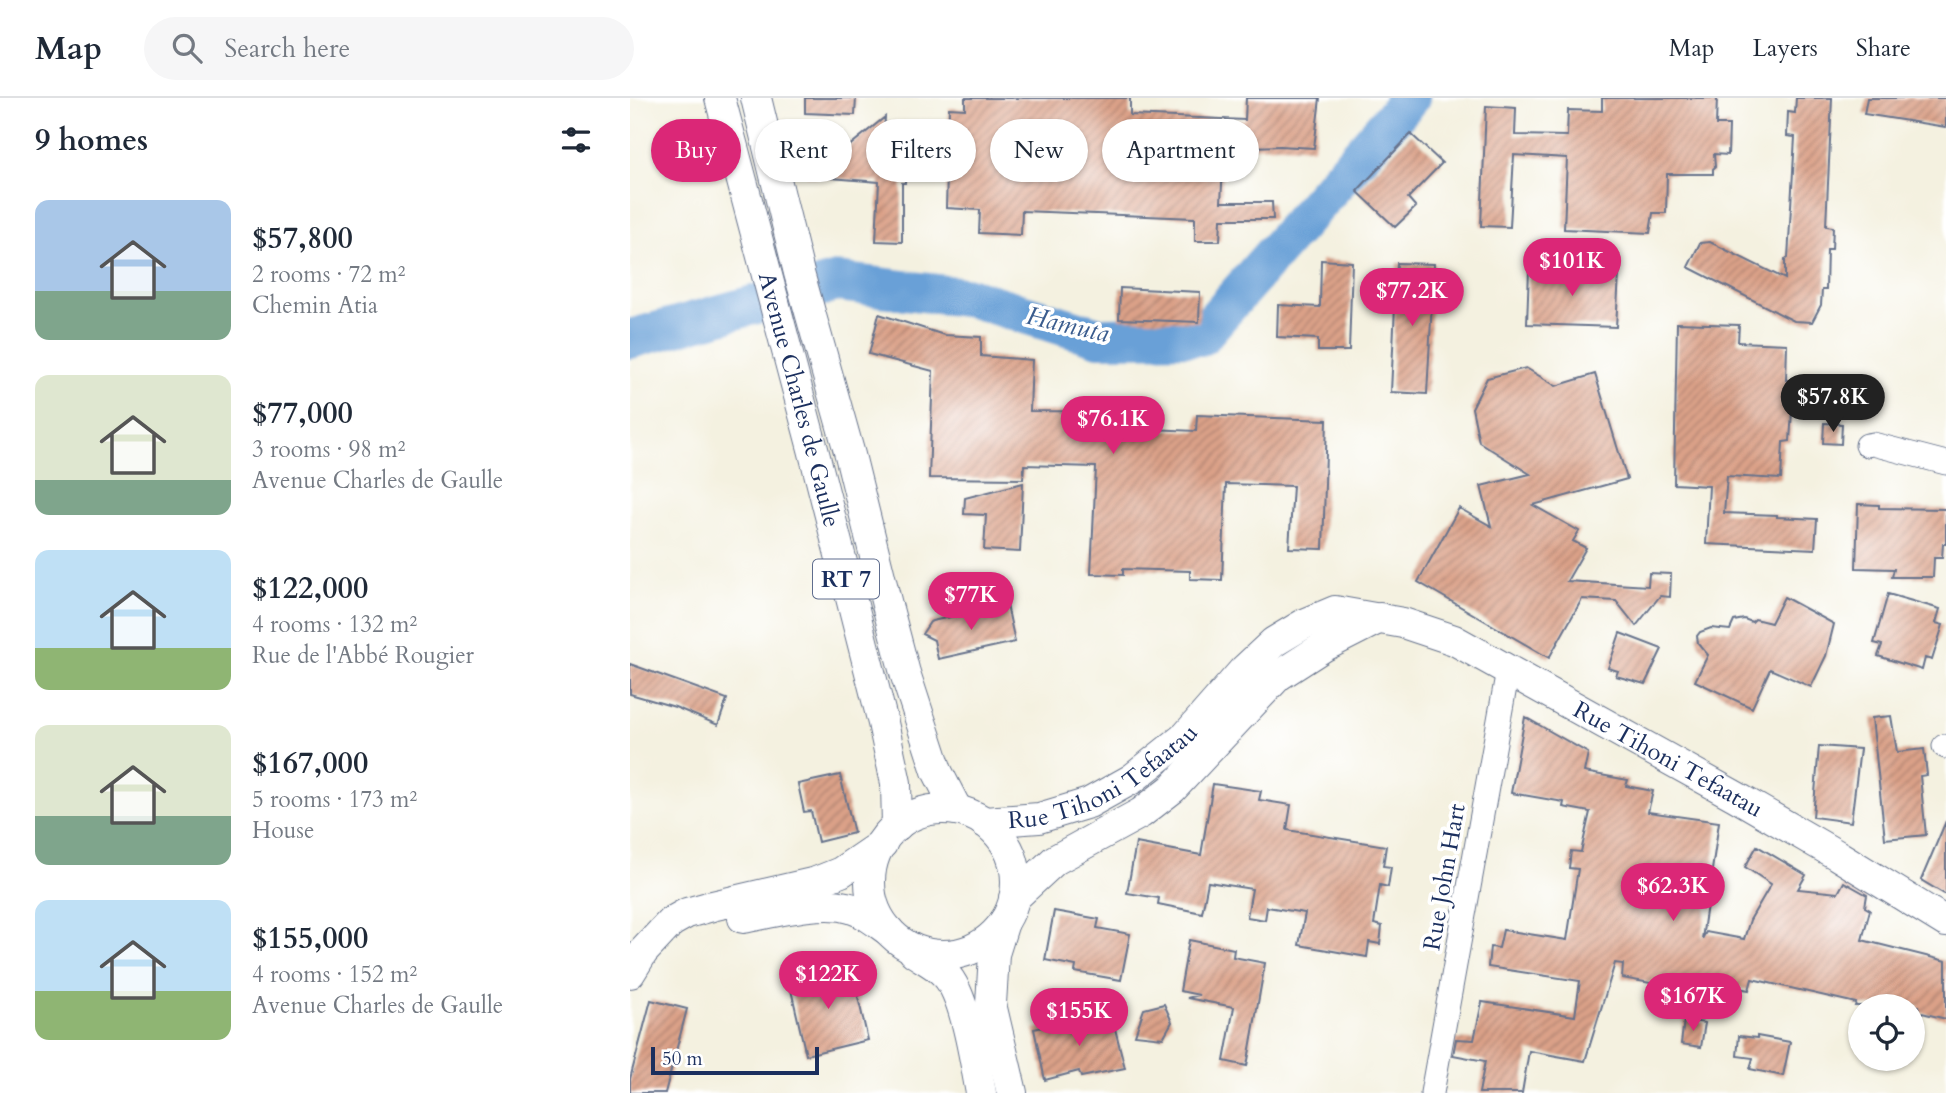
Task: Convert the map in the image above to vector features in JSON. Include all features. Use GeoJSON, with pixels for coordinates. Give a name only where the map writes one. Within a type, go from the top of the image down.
{"type":"FeatureCollection","features":[{"type":"Feature","properties":{"kind":"main road","name":"Avenue Charles de Gaulle"},"geometry":{"type":"LineString","coordinates":[[720,98],[883,723],[896,783],[889,835]]}},
{"type":"Feature","properties":{"kind":"main road","name":"Avenue Charles de Gaulle"},"geometry":{"type":"LineString","coordinates":[[756,98],[799,273],[850,455],[905,673],[937,771],[957,810]]}},
{"type":"Feature","properties":{"kind":"main road","name":"Rue Tihoni Tefaatau"},"geometry":{"type":"LineString","coordinates":[[985,822],[1039,818],[1089,803],[1132,779],[1186,736],[1243,671],[1274,642],[1304,624],[1335,611],[1403,623],[1454,640],[1746,803],[1946,922]]}},
{"type":"Feature","properties":{"kind":"main road","name":"Rue Tihoni Tefaatau"},"geometry":{"type":"LineString","coordinates":[[1009,910],[1055,860],[1141,813],[1172,789],[1278,676],[1323,647],[1380,618]]}},
{"type":"Feature","properties":{"kind":"main road"},"geometry":{"type":"LineString","coordinates":[[630,972],[643,952],[671,922],[687,913],[816,882],[841,872],[908,819],[932,810],[957,810],[985,822],[1000,837],[1011,856],[1016,877],[1009,910],[994,954],[992,1004],[1012,1093]]}},
{"type":"Feature","properties":{"kind":"main road","name":"RT 7"},"geometry":{"type":"LineString","coordinates":[[889,835],[875,858],[871,873],[874,904],[880,918],[896,937],[945,973],[954,985],[981,1093]]}},
{"type":"Feature","properties":{"kind":"main road"},"geometry":{"type":"LineString","coordinates":[[652,943],[716,923],[822,905],[846,906],[929,954],[958,954],[984,943],[1009,910]]}},
{"type":"Feature","properties":{"kind":"street"},"geometry":{"type":"LineString","coordinates":[[1867,445],[1873,444],[1946,463]]}},
{"type":"Feature","properties":{"kind":"street","name":"Rue John Hart"},"geometry":{"type":"LineString","coordinates":[[1432,1093],[1508,670]]}},
{"type":"Feature","properties":{"kind":"building"},"geometry":{"type":"Polygon","coordinates":[[[805,98],[856,98],[855,115],[805,113],[805,98]]]}},
{"type":"Feature","properties":{"kind":"building"},"geometry":{"type":"Polygon","coordinates":[[[965,98],[1130,98],[1130,115],[1222,119],[1102,119],[1102,182],[1222,182],[1221,202],[1272,202],[1273,219],[1221,219],[1220,241],[1195,241],[1195,218],[1022,211],[1021,235],[979,233],[980,210],[946,208],[947,182],[976,182],[976,119],[949,119],[949,108],[965,109],[965,98]]]}},
{"type":"Feature","properties":{"kind":"building"},"geometry":{"type":"Polygon","coordinates":[[[1246,98],[1320,98],[1314,148],[1259,147],[1259,119],[1245,119],[1246,98]]]}},
{"type":"Feature","properties":{"kind":"building"},"geometry":{"type":"Polygon","coordinates":[[[1602,98],[1717,98],[1716,125],[1729,125],[1728,155],[1714,154],[1713,174],[1667,174],[1666,213],[1653,213],[1650,233],[1564,229],[1567,158],[1514,155],[1510,227],[1481,226],[1486,106],[1516,108],[1515,135],[1567,136],[1568,110],[1602,111],[1602,98]]]}},
{"type":"Feature","properties":{"kind":"building"},"geometry":{"type":"Polygon","coordinates":[[[1796,98],[1832,98],[1826,226],[1833,227],[1832,249],[1827,249],[1826,290],[1822,290],[1821,305],[1812,322],[1794,321],[1688,267],[1700,243],[1710,242],[1785,279],[1795,137],[1787,136],[1788,112],[1795,113],[1796,98]]]}},
{"type":"Feature","properties":{"kind":"building"},"geometry":{"type":"Polygon","coordinates":[[[1867,98],[1946,98],[1946,127],[1864,114],[1867,98]]]}},
{"type":"Feature","properties":{"kind":"building"},"geometry":{"type":"Polygon","coordinates":[[[866,132],[866,181],[852,180],[852,144],[866,132]]]}},
{"type":"Feature","properties":{"kind":"building"},"geometry":{"type":"Polygon","coordinates":[[[1411,134],[1442,163],[1408,198],[1416,207],[1395,227],[1357,191],[1411,134]]]}},
{"type":"Feature","properties":{"kind":"building"},"geometry":{"type":"Polygon","coordinates":[[[879,182],[905,182],[902,183],[902,242],[876,241],[879,182]]]}},
{"type":"Feature","properties":{"kind":"building"},"geometry":{"type":"Polygon","coordinates":[[[1321,260],[1352,262],[1349,351],[1318,351],[1318,339],[1277,337],[1278,305],[1320,307],[1321,260]]]}},
{"type":"Feature","properties":{"kind":"building"},"geometry":{"type":"Polygon","coordinates":[[[1397,263],[1434,264],[1427,394],[1391,392],[1397,263]]]}},
{"type":"Feature","properties":{"kind":"building"},"geometry":{"type":"Polygon","coordinates":[[[1529,269],[1619,274],[1616,327],[1527,324],[1529,269]]]}},
{"type":"Feature","properties":{"kind":"building"},"geometry":{"type":"Polygon","coordinates":[[[1120,288],[1200,292],[1199,322],[1119,319],[1120,288]]]}},
{"type":"Feature","properties":{"kind":"building"},"geometry":{"type":"Polygon","coordinates":[[[879,314],[944,335],[981,337],[981,356],[1032,360],[1030,411],[1130,412],[1129,428],[1196,431],[1197,415],[1327,420],[1323,549],[1289,548],[1293,486],[1226,484],[1222,580],[1190,579],[1190,571],[1123,569],[1123,575],[1091,574],[1096,467],[1024,465],[1023,479],[929,478],[933,371],[869,354],[879,314]]]}},
{"type":"Feature","properties":{"kind":"building"},"geometry":{"type":"Polygon","coordinates":[[[1677,323],[1739,325],[1738,342],[1787,344],[1786,380],[1794,381],[1790,441],[1783,442],[1781,479],[1727,476],[1724,513],[1817,519],[1815,549],[1706,544],[1709,486],[1674,484],[1677,323]]]}},
{"type":"Feature","properties":{"kind":"building"},"geometry":{"type":"Polygon","coordinates":[[[1526,368],[1556,386],[1595,374],[1627,479],[1533,505],[1579,531],[1573,541],[1586,548],[1567,581],[1648,586],[1649,573],[1671,574],[1670,597],[1660,596],[1636,626],[1616,601],[1582,599],[1549,658],[1418,582],[1459,508],[1491,526],[1481,486],[1530,474],[1479,442],[1472,408],[1487,378],[1526,368]]]}},
{"type":"Feature","properties":{"kind":"building"},"geometry":{"type":"Polygon","coordinates":[[[1824,423],[1842,424],[1841,444],[1823,443],[1824,423]]]}},
{"type":"Feature","properties":{"kind":"building"},"geometry":{"type":"Polygon","coordinates":[[[1023,483],[1020,552],[984,550],[986,515],[964,514],[965,498],[1023,483]]]}},
{"type":"Feature","properties":{"kind":"building"},"geometry":{"type":"Polygon","coordinates":[[[1858,504],[1879,505],[1879,508],[1946,509],[1946,544],[1943,544],[1942,558],[1934,558],[1933,577],[1892,577],[1894,569],[1856,568],[1858,504]]]}},
{"type":"Feature","properties":{"kind":"building"},"geometry":{"type":"Polygon","coordinates":[[[1888,594],[1940,609],[1936,623],[1943,625],[1932,660],[1925,658],[1922,670],[1878,656],[1882,645],[1874,643],[1888,594]]]}},
{"type":"Feature","properties":{"kind":"building"},"geometry":{"type":"Polygon","coordinates":[[[1784,597],[1834,624],[1826,656],[1811,687],[1770,669],[1752,708],[1695,681],[1708,655],[1698,643],[1697,636],[1700,632],[1711,628],[1730,630],[1734,621],[1744,619],[1771,623],[1784,597]]]}},
{"type":"Feature","properties":{"kind":"building"},"geometry":{"type":"Polygon","coordinates":[[[1007,605],[1015,642],[938,659],[934,640],[922,634],[932,621],[1007,605]]]}},
{"type":"Feature","properties":{"kind":"building"},"geometry":{"type":"Polygon","coordinates":[[[1620,633],[1662,649],[1645,684],[1616,676],[1618,671],[1608,668],[1620,633]]]}},
{"type":"Feature","properties":{"kind":"building"},"geometry":{"type":"Polygon","coordinates":[[[630,664],[727,699],[718,725],[675,707],[630,694],[630,664]]]}},
{"type":"Feature","properties":{"kind":"building"},"geometry":{"type":"Polygon","coordinates":[[[1891,716],[1897,752],[1924,749],[1927,775],[1920,776],[1926,835],[1885,839],[1872,718],[1891,716]]]}},
{"type":"Feature","properties":{"kind":"building"},"geometry":{"type":"Polygon","coordinates":[[[1525,717],[1588,753],[1584,772],[1628,780],[1626,786],[1653,791],[1648,812],[1719,822],[1702,939],[1706,932],[1744,939],[1750,920],[1771,884],[1745,867],[1757,846],[1806,875],[1798,889],[1838,893],[1844,882],[1867,895],[1865,907],[1870,910],[1862,940],[1946,961],[1946,1019],[1925,1014],[1925,994],[1848,994],[1848,1001],[1752,979],[1749,990],[1698,980],[1696,991],[1622,978],[1623,964],[1615,963],[1585,1061],[1529,1051],[1522,1093],[1479,1093],[1485,1061],[1453,1055],[1456,1039],[1474,1040],[1482,1002],[1575,1016],[1580,981],[1488,967],[1490,947],[1499,948],[1503,930],[1567,940],[1578,869],[1569,868],[1571,851],[1581,852],[1590,812],[1563,807],[1564,802],[1511,793],[1525,717]]]}},
{"type":"Feature","properties":{"kind":"building"},"geometry":{"type":"Polygon","coordinates":[[[1819,746],[1860,749],[1851,822],[1813,817],[1819,746]]]}},
{"type":"Feature","properties":{"kind":"building"},"geometry":{"type":"Polygon","coordinates":[[[840,775],[854,833],[818,842],[811,811],[804,812],[798,784],[840,775]]]}},
{"type":"Feature","properties":{"kind":"building"},"geometry":{"type":"Polygon","coordinates":[[[1213,784],[1261,791],[1259,800],[1291,805],[1287,830],[1386,846],[1383,866],[1391,867],[1388,887],[1380,885],[1374,924],[1382,926],[1380,944],[1369,942],[1367,957],[1299,945],[1305,913],[1267,907],[1265,920],[1247,917],[1252,889],[1208,882],[1202,913],[1158,904],[1159,898],[1127,893],[1136,843],[1201,855],[1213,784]]]}},
{"type":"Feature","properties":{"kind":"building"},"geometry":{"type":"Polygon","coordinates":[[[1946,821],[1946,895],[1921,880],[1946,821]]]}},
{"type":"Feature","properties":{"kind":"building"},"geometry":{"type":"Polygon","coordinates":[[[1054,911],[1099,919],[1097,928],[1130,934],[1121,980],[1075,972],[1076,966],[1045,960],[1054,911]]]}},
{"type":"Feature","properties":{"kind":"building"},"geometry":{"type":"Polygon","coordinates":[[[1189,940],[1234,949],[1233,957],[1265,963],[1247,1066],[1224,1061],[1234,1007],[1187,998],[1199,995],[1180,991],[1189,940]]]}},
{"type":"Feature","properties":{"kind":"building"},"geometry":{"type":"Polygon","coordinates":[[[851,967],[868,1040],[806,1055],[789,981],[851,967]]]}},
{"type":"Feature","properties":{"kind":"building"},"geometry":{"type":"Polygon","coordinates":[[[651,1000],[687,1009],[665,1093],[630,1093],[630,1079],[651,1000]]]}},
{"type":"Feature","properties":{"kind":"building"},"geometry":{"type":"Polygon","coordinates":[[[1164,1004],[1172,1022],[1163,1038],[1135,1035],[1144,1009],[1164,1004]]]}},
{"type":"Feature","properties":{"kind":"building"},"geometry":{"type":"Polygon","coordinates":[[[1112,1017],[1125,1068],[1081,1077],[1079,1071],[1045,1080],[1034,1029],[1081,1018],[1082,1024],[1112,1017]]]}},
{"type":"Feature","properties":{"kind":"building"},"geometry":{"type":"Polygon","coordinates":[[[1684,1020],[1705,1023],[1701,1047],[1681,1044],[1684,1020]]]}},
{"type":"Feature","properties":{"kind":"building"},"geometry":{"type":"Polygon","coordinates":[[[1739,1036],[1757,1036],[1790,1042],[1783,1076],[1750,1069],[1753,1058],[1737,1056],[1739,1036]]]}},
{"type":"Feature","properties":{"kind":"waterway","name":"Hamuta"},"geometry":{"type":"LineString","coordinates":[[630,339],[837,282],[972,298],[1099,337],[1201,336],[1410,98]]}}]}
